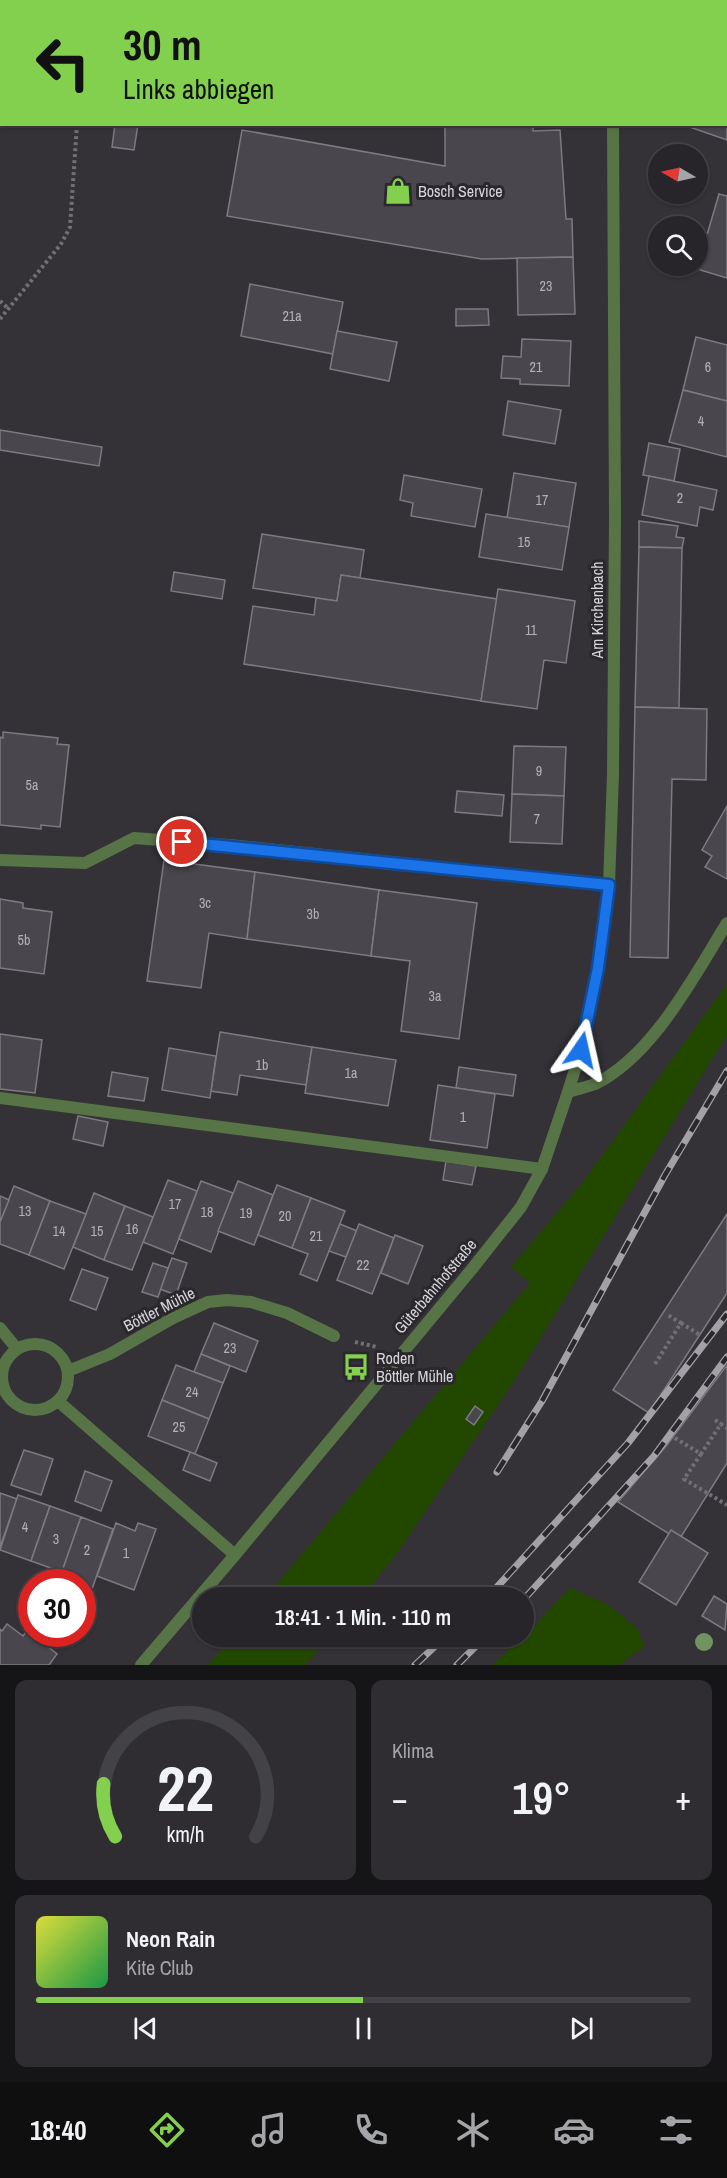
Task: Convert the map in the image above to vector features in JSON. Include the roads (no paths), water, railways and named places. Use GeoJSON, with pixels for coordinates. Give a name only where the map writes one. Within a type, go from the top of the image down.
{"type":"FeatureCollection","features":[{"type":"Feature","properties":{"kind":"street","name":"Am Kirchenbach"},"geometry":{"type":"LineString","coordinates":[[568,1092],[581,1050],[598,968],[609,885],[613,774],[615,529],[613,126]]}},
{"type":"Feature","properties":{"kind":"street"},"geometry":{"type":"LineString","coordinates":[[0,860],[85,863],[134,838],[229,845],[609,885]]}},
{"type":"Feature","properties":{"kind":"street"},"geometry":{"type":"LineString","coordinates":[[568,1092],[595,1083],[634,1057],[672,1010],[727,923]]}},
{"type":"Feature","properties":{"kind":"street","name":"Güterbahnhofstraße"},"geometry":{"type":"LineString","coordinates":[[141,1665],[235,1556],[521,1207],[542,1168],[568,1092]]}},
{"type":"Feature","properties":{"kind":"street"},"geometry":{"type":"LineString","coordinates":[[0,1098],[542,1168]]}},
{"type":"Feature","properties":{"kind":"street","name":"Böttler Mühle"},"geometry":{"type":"LineString","coordinates":[[68,1371],[110,1354],[173,1318],[208,1302],[227,1300],[251,1302],[287,1313],[334,1336]]}},
{"type":"Feature","properties":{"kind":"street"},"geometry":{"type":"LineString","coordinates":[[0,1328],[17,1349]]}},
{"type":"Feature","properties":{"kind":"street"},"geometry":{"type":"LineString","coordinates":[[38,1343],[48,1346],[64,1360],[68,1371],[68,1382],[58,1401],[40,1410],[20,1406],[3,1394],[3,1368],[8,1358],[17,1349],[26,1345],[38,1343]]}},
{"type":"Feature","properties":{"kind":"street"},"geometry":{"type":"LineString","coordinates":[[58,1401],[235,1556]]}},
{"type":"Feature","properties":{"kind":"railway"},"geometry":{"type":"LineString","coordinates":[[497,1472],[542,1401],[665,1175],[727,1071]]}},
{"type":"Feature","properties":{"kind":"railway"},"geometry":{"type":"LineString","coordinates":[[497,1587],[628,1443],[727,1314]]}},
{"type":"Feature","properties":{"kind":"railway"},"geometry":{"type":"LineString","coordinates":[[534,1588],[654,1456],[727,1357]]}},
{"type":"Feature","properties":{"kind":"railway"},"geometry":{"type":"LineString","coordinates":[[415,1665],[434,1647]]}},
{"type":"Feature","properties":{"kind":"railway"},"geometry":{"type":"LineString","coordinates":[[457,1665],[475,1647]]}},
{"type":"Feature","properties":{"kind":"place","name":"Bosch Service"},"geometry":{"type":"Point","coordinates":[398,191]}},
{"type":"Feature","properties":{"kind":"place","name":"Roden Böttler Mühle"},"geometry":{"type":"Point","coordinates":[356,1367]}}]}
